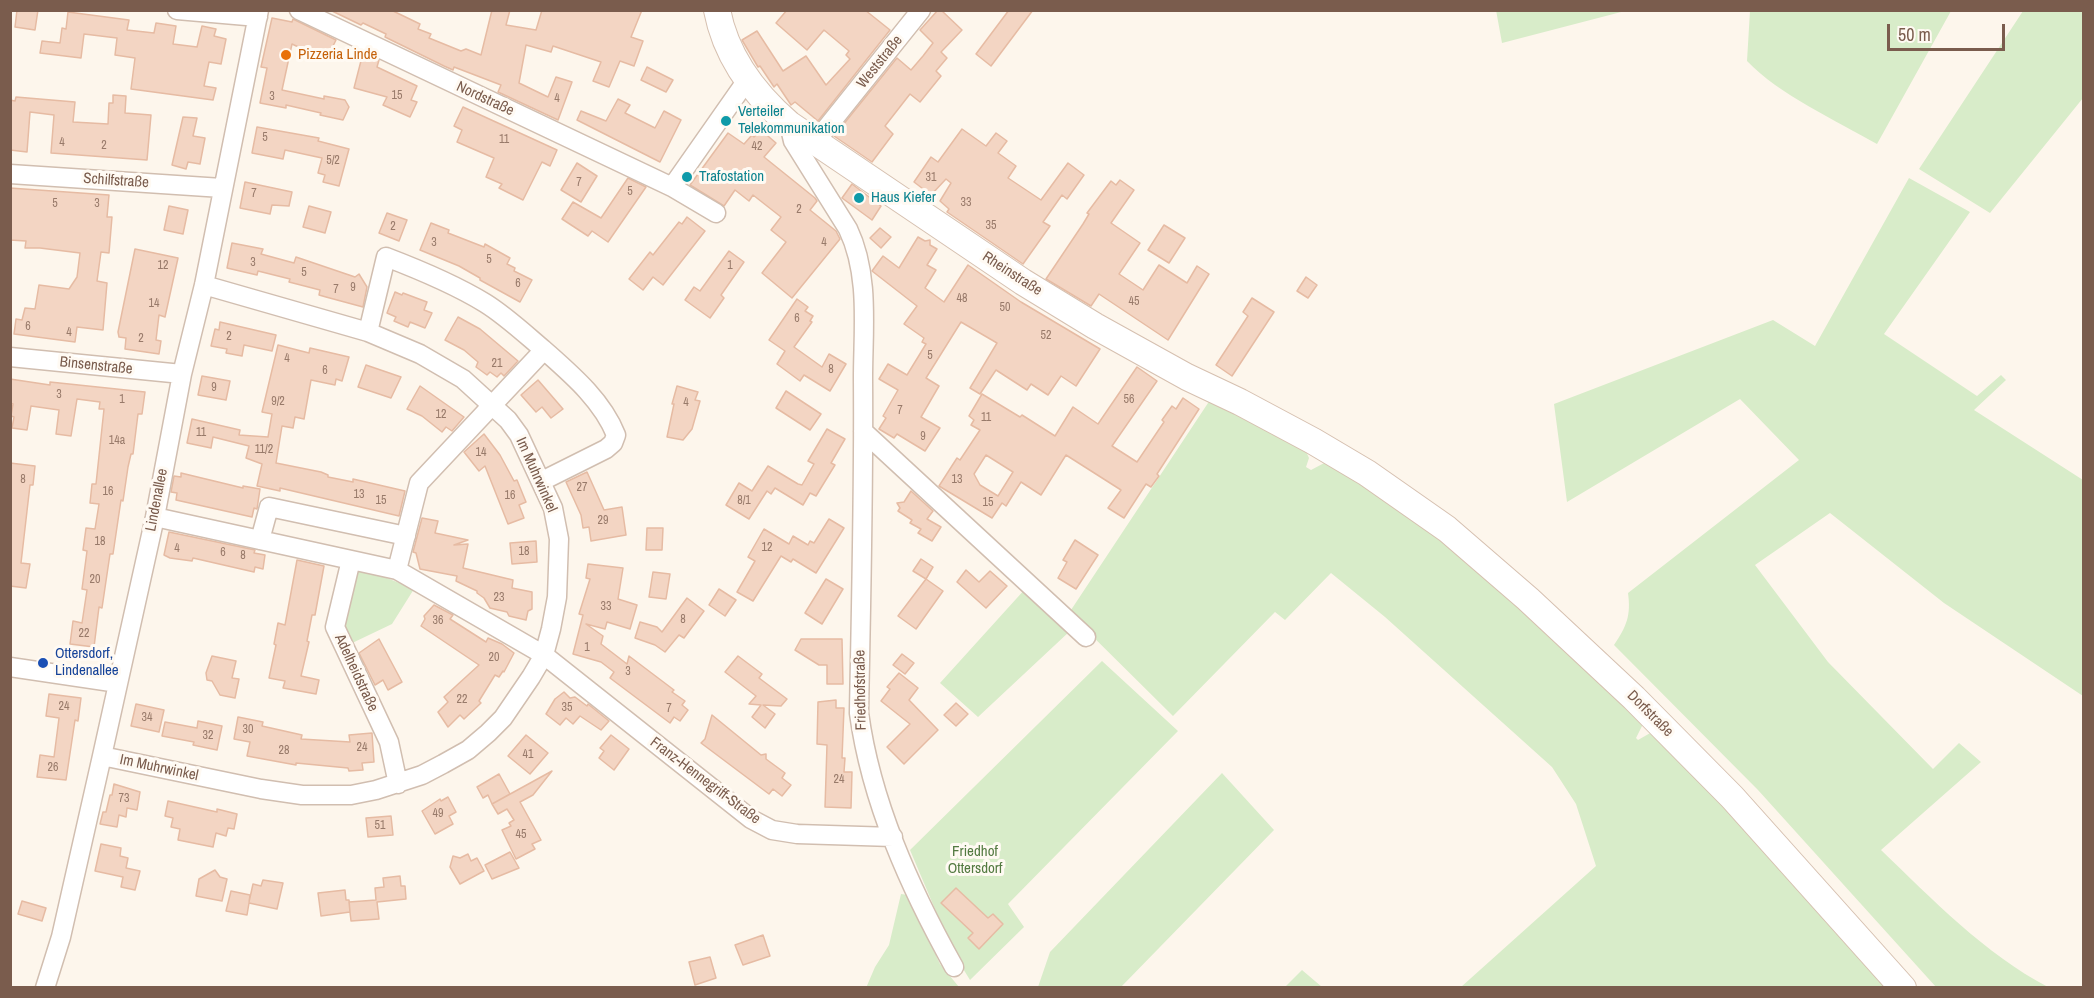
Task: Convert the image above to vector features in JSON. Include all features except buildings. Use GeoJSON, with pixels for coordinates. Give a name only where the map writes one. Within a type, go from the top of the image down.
{"type":"FeatureCollection","features":[{"type":"Feature","properties":{"kind":"main road","name":"Rheinstraße"},"geometry":{"type":"LineString","coordinates":[[717,10],[720,26],[728,46],[747,80],[771,109],[789,124],[1023,282],[1073,313],[1187,377],[1313,441],[1367,473]]}},
{"type":"Feature","properties":{"kind":"main road","name":"Dorfstraße"},"geometry":{"type":"LineString","coordinates":[[1367,473],[1446,529],[1528,599],[1634,698],[1732,797],[1903,987]]}},
{"type":"Feature","properties":{"kind":"street"},"geometry":{"type":"LineString","coordinates":[[177,10],[258,14]]}},
{"type":"Feature","properties":{"kind":"street","name":"Nordstraße"},"geometry":{"type":"LineString","coordinates":[[299,10],[672,187],[716,213]]}},
{"type":"Feature","properties":{"kind":"street","name":"Weststraße"},"geometry":{"type":"LineString","coordinates":[[825,147],[921,10]]}},
{"type":"Feature","properties":{"kind":"street","name":"Lindenallee"},"geometry":{"type":"LineString","coordinates":[[45,987],[61,937],[155,517],[182,374],[204,285],[258,14]]}},
{"type":"Feature","properties":{"kind":"street"},"geometry":{"type":"LineString","coordinates":[[672,187],[747,80]]}},
{"type":"Feature","properties":{"kind":"street","name":"Friedhofstraße"},"geometry":{"type":"LineString","coordinates":[[789,124],[793,141],[855,243],[862,270],[863,431],[859,713],[870,773],[893,837],[929,922],[954,968]]}},
{"type":"Feature","properties":{"kind":"street"},"geometry":{"type":"LineString","coordinates":[[822,186],[825,147]]}},
{"type":"Feature","properties":{"kind":"street","name":"Schilfstraße"},"geometry":{"type":"LineString","coordinates":[[10,174],[222,188]]}},
{"type":"Feature","properties":{"kind":"street"},"geometry":{"type":"LineString","coordinates":[[368,332],[386,257],[427,273],[486,304],[544,350],[589,394],[603,412],[615,435],[613,443],[606,450],[542,481]]}},
{"type":"Feature","properties":{"kind":"street","name":"Im Muhrwinkel"},"geometry":{"type":"LineString","coordinates":[[102,756],[261,789],[302,795],[351,795],[398,784],[468,750],[503,718],[544,655],[557,597],[559,539],[553,508],[519,435],[493,405],[463,379],[428,359],[368,332],[204,285]]}},
{"type":"Feature","properties":{"kind":"street"},"geometry":{"type":"LineString","coordinates":[[397,570],[419,483],[544,350]]}},
{"type":"Feature","properties":{"kind":"street","name":"Binsenstraße"},"geometry":{"type":"LineString","coordinates":[[10,357],[182,374]]}},
{"type":"Feature","properties":{"kind":"street"},"geometry":{"type":"LineString","coordinates":[[863,431],[1086,637]]}},
{"type":"Feature","properties":{"kind":"street"},"geometry":{"type":"LineString","coordinates":[[260,540],[269,507],[406,536]]}},
{"type":"Feature","properties":{"kind":"street"},"geometry":{"type":"LineString","coordinates":[[155,517],[397,570],[544,655]]}},
{"type":"Feature","properties":{"kind":"street","name":"Adelheidstraße"},"geometry":{"type":"LineString","coordinates":[[351,560],[335,627],[389,742],[398,784]]}},
{"type":"Feature","properties":{"kind":"street","name":"Franz-Hennegriff-Straße"},"geometry":{"type":"LineString","coordinates":[[544,655],[751,819],[772,830],[797,834],[893,837]]}},
{"type":"Feature","properties":{"kind":"street"},"geometry":{"type":"LineString","coordinates":[[10,667],[118,683]]}},
{"type":"Feature","properties":{"kind":"green space"},"geometry":{"type":"Polygon","coordinates":[[[1496,10],[1625,10],[1625,11],[1502,43],[1496,10]]]}},
{"type":"Feature","properties":{"kind":"green space"},"geometry":{"type":"Polygon","coordinates":[[[1750,10],[1951,11],[1877,144],[1791,96],[1747,61],[1750,10]]]}},
{"type":"Feature","properties":{"kind":"green space"},"geometry":{"type":"Polygon","coordinates":[[[2023,11],[2083,11],[2083,98],[1990,213],[1919,169],[2023,11]]]}},
{"type":"Feature","properties":{"kind":"green space"},"geometry":{"type":"Polygon","coordinates":[[[1909,178],[1970,212],[1884,334],[1977,396],[2001,375],[2006,380],[1974,410],[2083,480],[2083,696],[1944,603],[1830,513],[1755,565],[1828,662],[1933,769],[1959,743],[1981,762],[1881,850],[1981,942],[2002,959],[2048,987],[1936,987],[1758,790],[1614,645],[1627,620],[1628,593],[1799,460],[1740,399],[1567,502],[1554,404],[1773,320],[1815,346],[1909,178]]]}},
{"type":"Feature","properties":{"kind":"green space"},"geometry":{"type":"Polygon","coordinates":[[[1210,400],[1304,447],[1309,458],[1306,467],[1311,470],[1328,461],[1433,530],[1501,588],[1643,724],[1636,738],[1638,740],[1652,732],[1764,847],[1887,987],[1461,987],[1596,866],[1576,804],[1552,767],[1385,617],[1331,573],[1285,620],[1275,612],[1173,716],[1069,613],[1210,400]]]}},
{"type":"Feature","properties":{"kind":"green space"},"geometry":{"type":"Polygon","coordinates":[[[360,567],[414,589],[392,624],[348,645],[340,626],[342,608],[360,567]]]}},
{"type":"Feature","properties":{"kind":"green space"},"geometry":{"type":"Polygon","coordinates":[[[1026,588],[1070,631],[978,717],[940,683],[1026,588]]]}},
{"type":"Feature","properties":{"kind":"green space","name":"Friedhof Ottersdorf"},"geometry":{"type":"Polygon","coordinates":[[[1102,661],[1178,731],[1008,904],[1024,927],[970,980],[954,954],[910,850],[1102,661]]]}},
{"type":"Feature","properties":{"kind":"green space"},"geometry":{"type":"Polygon","coordinates":[[[1222,773],[1274,830],[1121,987],[1038,987],[1050,952],[1222,773]]]}},
{"type":"Feature","properties":{"kind":"green space"},"geometry":{"type":"Polygon","coordinates":[[[901,894],[908,895],[940,964],[959,987],[866,988],[875,967],[889,945],[901,894]]]}},
{"type":"Feature","properties":{"kind":"green space"},"geometry":{"type":"Polygon","coordinates":[[[1302,970],[1322,987],[1285,987],[1302,970]]]}},
{"type":"Feature","properties":{"kind":"place","name":"Pizzeria Linde"},"geometry":{"type":"Point","coordinates":[286,55]}},
{"type":"Feature","properties":{"kind":"place","name":"Verteiler Telekommunikation"},"geometry":{"type":"Point","coordinates":[726,121]}},
{"type":"Feature","properties":{"kind":"place","name":"Trafostation"},"geometry":{"type":"Point","coordinates":[687,177]}},
{"type":"Feature","properties":{"kind":"place","name":"Haus Kiefer"},"geometry":{"type":"Point","coordinates":[859,198]}},
{"type":"Feature","properties":{"kind":"place","name":"Ottersdorf, Lindenallee"},"geometry":{"type":"Point","coordinates":[43,663]}}]}
